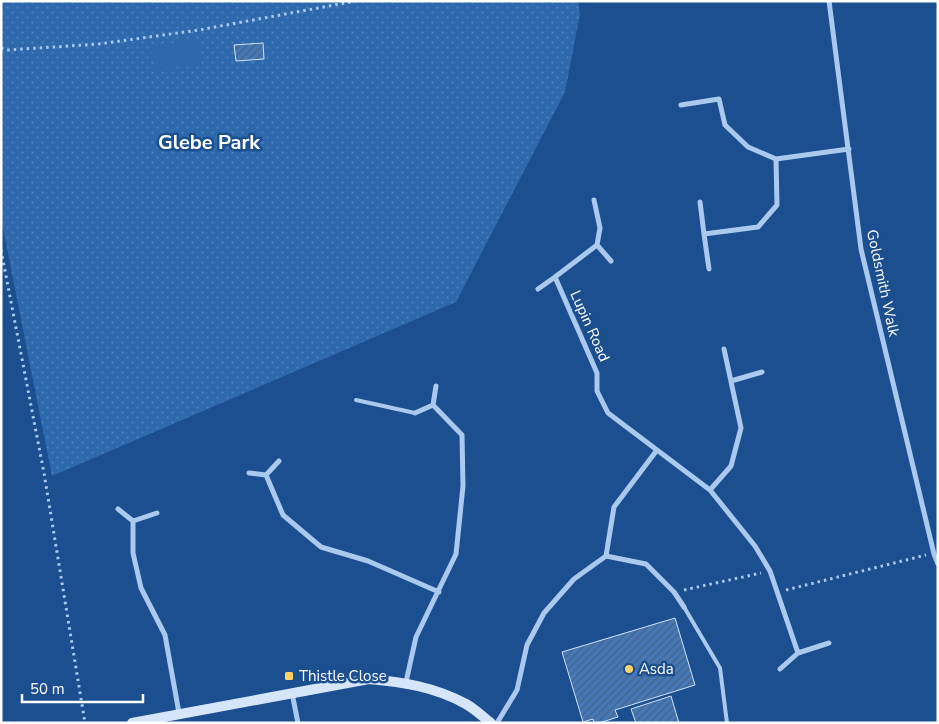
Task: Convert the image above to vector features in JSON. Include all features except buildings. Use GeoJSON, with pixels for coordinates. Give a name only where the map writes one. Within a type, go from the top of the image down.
{"type":"FeatureCollection","features":[{"type":"Feature","properties":{"kind":"street","name":"Goldsmith Walk"},"geometry":{"type":"LineString","coordinates":[[829,1],[861,249],[934,554],[938,564]]}},
{"type":"Feature","properties":{"kind":"street"},"geometry":{"type":"LineString","coordinates":[[681,105],[719,99],[724,125],[748,146],[776,159],[849,149]]}},
{"type":"Feature","properties":{"kind":"street"},"geometry":{"type":"LineString","coordinates":[[704,234],[758,227],[777,205],[776,159]]}},
{"type":"Feature","properties":{"kind":"street"},"geometry":{"type":"LineString","coordinates":[[594,200],[600,228],[597,245],[611,261]]}},
{"type":"Feature","properties":{"kind":"street"},"geometry":{"type":"LineString","coordinates":[[700,202],[709,269]]}},
{"type":"Feature","properties":{"kind":"street","name":"Lupin Road"},"geometry":{"type":"LineString","coordinates":[[538,289],[597,245]]}},
{"type":"Feature","properties":{"kind":"street","name":"Lupin Road"},"geometry":{"type":"LineString","coordinates":[[555,276],[597,373],[597,391],[608,413],[710,490],[755,546],[770,571],[798,653]]}},
{"type":"Feature","properties":{"kind":"street"},"geometry":{"type":"LineString","coordinates":[[710,490],[731,466],[741,428],[724,349]]}},
{"type":"Feature","properties":{"kind":"street"},"geometry":{"type":"LineString","coordinates":[[731,381],[762,372]]}},
{"type":"Feature","properties":{"kind":"street"},"geometry":{"type":"LineString","coordinates":[[433,405],[436,386]]}},
{"type":"Feature","properties":{"kind":"street"},"geometry":{"type":"LineString","coordinates":[[415,413],[433,405]]}},
{"type":"Feature","properties":{"kind":"street"},"geometry":{"type":"LineString","coordinates":[[406,682],[416,637],[456,554],[463,486],[462,435],[433,405]]}},
{"type":"Feature","properties":{"kind":"street"},"geometry":{"type":"LineString","coordinates":[[497,723],[518,690],[527,645],[544,613],[574,579],[606,556],[614,507],[657,450]]}},
{"type":"Feature","properties":{"kind":"street"},"geometry":{"type":"LineString","coordinates":[[266,475],[279,461]]}},
{"type":"Feature","properties":{"kind":"street"},"geometry":{"type":"LineString","coordinates":[[249,473],[266,475]]}},
{"type":"Feature","properties":{"kind":"street"},"geometry":{"type":"LineString","coordinates":[[266,475],[283,514],[321,547],[368,561],[438,592]]}},
{"type":"Feature","properties":{"kind":"street"},"geometry":{"type":"LineString","coordinates":[[118,509],[133,521],[134,553],[141,588],[165,635],[179,713]]}},
{"type":"Feature","properties":{"kind":"street"},"geometry":{"type":"LineString","coordinates":[[133,521],[157,513]]}},
{"type":"Feature","properties":{"kind":"street"},"geometry":{"type":"LineString","coordinates":[[606,556],[646,564],[674,592],[684,607]]}},
{"type":"Feature","properties":{"kind":"street"},"geometry":{"type":"LineString","coordinates":[[780,669],[798,653],[829,644]]}},
{"type":"Feature","properties":{"kind":"street"},"geometry":{"type":"LineString","coordinates":[[132,723],[369,678],[406,682],[443,693],[468,705],[491,723]]}},
{"type":"Feature","properties":{"kind":"street"},"geometry":{"type":"LineString","coordinates":[[292,692],[298,723]]}},
{"type":"Feature","properties":{"kind":"lane"},"geometry":{"type":"LineString","coordinates":[[356,400],[415,413]]}},
{"type":"Feature","properties":{"kind":"lane"},"geometry":{"type":"LineString","coordinates":[[684,607],[720,668],[727,723]]}},
{"type":"Feature","properties":{"kind":"path"},"geometry":{"type":"LineString","coordinates":[[1,48],[8,50],[99,44],[199,30],[356,1]]}},
{"type":"Feature","properties":{"kind":"path"},"geometry":{"type":"LineString","coordinates":[[1,250],[44,473],[85,723]]}},
{"type":"Feature","properties":{"kind":"path"},"geometry":{"type":"LineString","coordinates":[[776,592],[934,554]]}},
{"type":"Feature","properties":{"kind":"path"},"geometry":{"type":"LineString","coordinates":[[674,592],[770,571]]}},
{"type":"Feature","properties":{"kind":"shaded area"},"geometry":{"type":"Polygon","coordinates":[[[1,1],[578,1],[580,14],[565,92],[456,302],[52,476],[1,218],[1,1]]]}},
{"type":"Feature","properties":{"kind":"shaded area"},"geometry":{"type":"Polygon","coordinates":[[[198,40],[201,64],[155,70],[151,46],[198,40]]]}},
{"type":"Feature","properties":{"kind":"place","name":"Asda"},"geometry":{"type":"Point","coordinates":[629,669]}},
{"type":"Feature","properties":{"kind":"place","name":"Thistle Close"},"geometry":{"type":"Point","coordinates":[289,676]}},
{"type":"Feature","properties":{"kind":"district","name":"Glebe Park"},"geometry":{"type":"Point","coordinates":[209,142]}}]}
